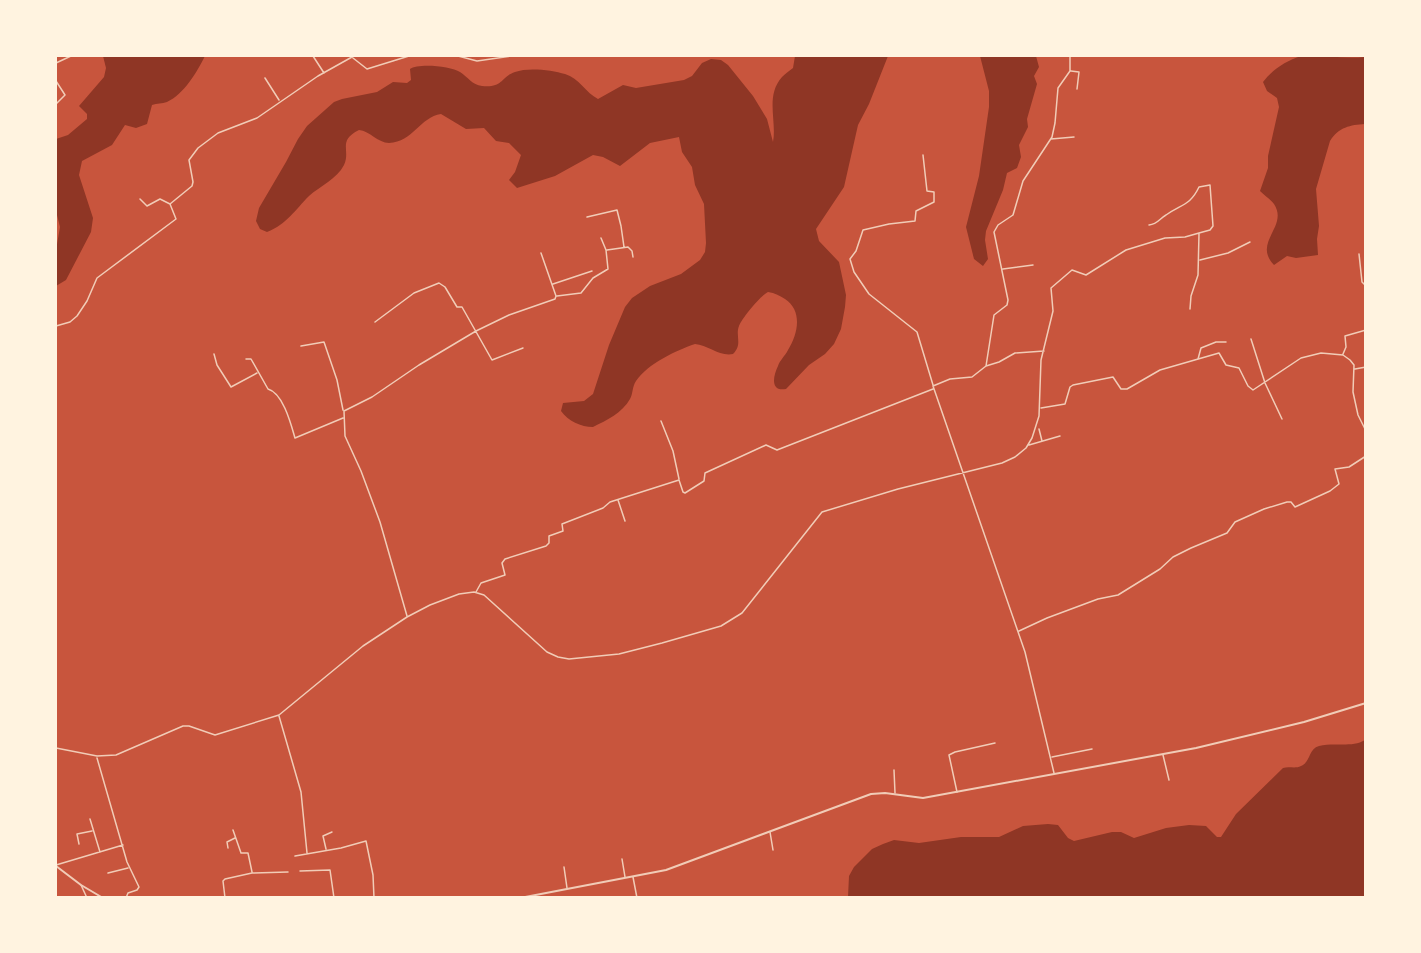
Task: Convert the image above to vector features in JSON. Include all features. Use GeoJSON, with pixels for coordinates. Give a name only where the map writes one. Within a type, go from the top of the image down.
{"type":"FeatureCollection","features":[{"type":"Feature","properties":{"kind":"street"},"geometry":{"type":"LineString","coordinates":[[56,63],[71,56]]}},
{"type":"Feature","properties":{"kind":"street"},"geometry":{"type":"LineString","coordinates":[[313,56],[324,73]]}},
{"type":"Feature","properties":{"kind":"street"},"geometry":{"type":"LineString","coordinates":[[171,204],[192,186],[189,159],[198,148],[218,132],[256,118],[352,56],[367,69],[409,56]]}},
{"type":"Feature","properties":{"kind":"street"},"geometry":{"type":"LineString","coordinates":[[458,56],[477,61],[511,56]]}},
{"type":"Feature","properties":{"kind":"street"},"geometry":{"type":"LineString","coordinates":[[986,366],[994,315],[1008,302],[994,232],[998,225],[1013,215],[1023,181],[1051,139],[1058,88],[1070,71],[1070,56]]}},
{"type":"Feature","properties":{"kind":"street"},"geometry":{"type":"LineString","coordinates":[[1070,71],[1079,72],[1077,89]]}},
{"type":"Feature","properties":{"kind":"street"},"geometry":{"type":"LineString","coordinates":[[265,78],[280,101]]}},
{"type":"Feature","properties":{"kind":"street"},"geometry":{"type":"LineString","coordinates":[[56,81],[64,95],[56,104]]}},
{"type":"Feature","properties":{"kind":"street"},"geometry":{"type":"LineString","coordinates":[[1051,139],[1074,137]]}},
{"type":"Feature","properties":{"kind":"street"},"geometry":{"type":"LineString","coordinates":[[923,155],[927,191],[934,192],[934,202],[916,211],[915,221],[863,230],[856,251],[850,259],[854,272],[870,294],[917,332],[933,388],[1029,666],[1054,774]]}},
{"type":"Feature","properties":{"kind":"street"},"geometry":{"type":"LineString","coordinates":[[56,748],[97,756],[122,753],[183,726],[217,735],[279,715],[363,646],[407,617],[459,594],[476,592],[493,602],[552,655],[569,659],[624,653],[718,627],[738,617],[823,512],[1010,460],[1020,453],[1028,445],[1038,422],[1041,372],[1053,311],[1051,288],[1072,270],[1085,275],[1126,250],[1165,238],[1185,237],[1210,230],[1213,226],[1209,185],[1199,187],[1196,195],[1182,208],[1167,214],[1156,224],[1149,225]]}},
{"type":"Feature","properties":{"kind":"street"},"geometry":{"type":"LineString","coordinates":[[56,326],[70,322],[77,316],[87,301],[97,278],[177,219],[171,204],[160,199],[147,206],[140,199]]}},
{"type":"Feature","properties":{"kind":"street"},"geometry":{"type":"LineString","coordinates":[[587,217],[616,210],[624,247]]}},
{"type":"Feature","properties":{"kind":"street"},"geometry":{"type":"LineString","coordinates":[[1190,309],[1191,296],[1198,274],[1199,233]]}},
{"type":"Feature","properties":{"kind":"street"},"geometry":{"type":"LineString","coordinates":[[556,296],[580,293],[593,278],[607,271],[606,250],[601,238]]}},
{"type":"Feature","properties":{"kind":"street"},"geometry":{"type":"LineString","coordinates":[[1199,261],[1228,253],[1250,242]]}},
{"type":"Feature","properties":{"kind":"street"},"geometry":{"type":"LineString","coordinates":[[606,250],[629,248],[633,257]]}},
{"type":"Feature","properties":{"kind":"street"},"geometry":{"type":"LineString","coordinates":[[541,254],[556,296]]}},
{"type":"Feature","properties":{"kind":"street"},"geometry":{"type":"LineString","coordinates":[[1359,254],[1362,282],[1365,286]]}},
{"type":"Feature","properties":{"kind":"street"},"geometry":{"type":"LineString","coordinates":[[1002,269],[1033,265]]}},
{"type":"Feature","properties":{"kind":"street"},"geometry":{"type":"LineString","coordinates":[[552,285],[592,271]]}},
{"type":"Feature","properties":{"kind":"street"},"geometry":{"type":"LineString","coordinates":[[375,322],[414,293],[439,283],[445,287],[457,307],[462,307],[493,360],[523,348]]}},
{"type":"Feature","properties":{"kind":"street"},"geometry":{"type":"LineString","coordinates":[[344,411],[372,397],[419,364],[476,331],[509,315],[555,300],[556,296]]}},
{"type":"Feature","properties":{"kind":"street"},"geometry":{"type":"LineString","coordinates":[[1342,355],[1346,347],[1345,336],[1365,330]]}},
{"type":"Feature","properties":{"kind":"street"},"geometry":{"type":"LineString","coordinates":[[1251,339],[1265,383],[1282,419]]}},
{"type":"Feature","properties":{"kind":"street"},"geometry":{"type":"LineString","coordinates":[[301,346],[324,342],[337,380],[344,411],[345,436],[380,522],[407,617]]}},
{"type":"Feature","properties":{"kind":"street"},"geometry":{"type":"LineString","coordinates":[[1198,360],[1201,348],[1216,342],[1226,342]]}},
{"type":"Feature","properties":{"kind":"street"},"geometry":{"type":"LineString","coordinates":[[661,421],[673,451],[682,492],[685,493],[704,482],[705,472],[766,445],[777,450],[933,388],[950,379],[973,376],[986,366],[1016,353],[1044,351]]}},
{"type":"Feature","properties":{"kind":"street"},"geometry":{"type":"LineString","coordinates":[[1040,408],[1065,404],[1070,387],[1073,385],[1113,377],[1121,389],[1127,389],[1160,370],[1220,354],[1227,366],[1239,368],[1249,388],[1257,389],[1295,362],[1308,355],[1321,353],[1342,355],[1350,360],[1354,369],[1353,392],[1358,415],[1365,431]]}},
{"type":"Feature","properties":{"kind":"street"},"geometry":{"type":"LineString","coordinates":[[214,354],[216,364],[230,386],[258,372]]}},
{"type":"Feature","properties":{"kind":"street"},"geometry":{"type":"LineString","coordinates":[[246,359],[251,359],[269,389],[273,390],[279,398],[289,416],[295,438],[343,418]]}},
{"type":"Feature","properties":{"kind":"street"},"geometry":{"type":"LineString","coordinates":[[1354,369],[1365,367]]}},
{"type":"Feature","properties":{"kind":"street"},"geometry":{"type":"LineString","coordinates":[[1039,429],[1042,442]]}},
{"type":"Feature","properties":{"kind":"street"},"geometry":{"type":"LineString","coordinates":[[1028,445],[1060,436]]}},
{"type":"Feature","properties":{"kind":"street"},"geometry":{"type":"LineString","coordinates":[[1018,631],[1098,599],[1118,595],[1160,569],[1172,558],[1227,533],[1235,522],[1245,517],[1287,502],[1292,503],[1295,507],[1330,491],[1339,484],[1335,469],[1349,467],[1365,456]]}},
{"type":"Feature","properties":{"kind":"street"},"geometry":{"type":"LineString","coordinates":[[476,592],[481,583],[505,575],[502,563],[505,559],[546,546],[549,543],[549,536],[563,531],[562,524],[618,499],[679,480]]}},
{"type":"Feature","properties":{"kind":"street"},"geometry":{"type":"LineString","coordinates":[[618,499],[625,521]]}},
{"type":"Feature","properties":{"kind":"street"},"geometry":{"type":"LineString","coordinates":[[520,897],[670,868],[871,794],[883,793],[919,799],[957,792],[1163,754],[1292,724],[1365,703]]}},
{"type":"Feature","properties":{"kind":"street"},"geometry":{"type":"LineString","coordinates":[[279,715],[301,792],[307,853]]}},
{"type":"Feature","properties":{"kind":"street"},"geometry":{"type":"LineString","coordinates":[[957,792],[949,755],[994,743]]}},
{"type":"Feature","properties":{"kind":"street"},"geometry":{"type":"LineString","coordinates":[[1051,757],[1092,748]]}},
{"type":"Feature","properties":{"kind":"street"},"geometry":{"type":"LineString","coordinates":[[1163,754],[1169,780]]}},
{"type":"Feature","properties":{"kind":"street"},"geometry":{"type":"LineString","coordinates":[[97,756],[129,867],[139,887],[128,893],[126,897]]}},
{"type":"Feature","properties":{"kind":"street"},"geometry":{"type":"LineString","coordinates":[[894,770],[895,795]]}},
{"type":"Feature","properties":{"kind":"street"},"geometry":{"type":"LineString","coordinates":[[90,819],[100,853]]}},
{"type":"Feature","properties":{"kind":"street"},"geometry":{"type":"LineString","coordinates":[[233,830],[241,853],[248,853],[252,873]]}},
{"type":"Feature","properties":{"kind":"street"},"geometry":{"type":"LineString","coordinates":[[79,844],[77,834],[93,831]]}},
{"type":"Feature","properties":{"kind":"street"},"geometry":{"type":"LineString","coordinates":[[770,831],[773,850]]}},
{"type":"Feature","properties":{"kind":"street"},"geometry":{"type":"LineString","coordinates":[[326,850],[323,836],[332,832]]}},
{"type":"Feature","properties":{"kind":"street"},"geometry":{"type":"LineString","coordinates":[[228,848],[227,841],[236,838]]}},
{"type":"Feature","properties":{"kind":"street"},"geometry":{"type":"LineString","coordinates":[[295,856],[366,841],[373,875],[374,897]]}},
{"type":"Feature","properties":{"kind":"street"},"geometry":{"type":"LineString","coordinates":[[56,866],[123,845]]}},
{"type":"Feature","properties":{"kind":"street"},"geometry":{"type":"LineString","coordinates":[[622,859],[625,878]]}},
{"type":"Feature","properties":{"kind":"street"},"geometry":{"type":"LineString","coordinates":[[56,866],[81,885],[103,897]]}},
{"type":"Feature","properties":{"kind":"street"},"geometry":{"type":"LineString","coordinates":[[108,873],[129,867]]}},
{"type":"Feature","properties":{"kind":"street"},"geometry":{"type":"LineString","coordinates":[[564,867],[567,889]]}},
{"type":"Feature","properties":{"kind":"street"},"geometry":{"type":"LineString","coordinates":[[300,871],[330,869],[334,897]]}},
{"type":"Feature","properties":{"kind":"street"},"geometry":{"type":"LineString","coordinates":[[225,897],[224,879],[252,873],[288,872]]}},
{"type":"Feature","properties":{"kind":"street"},"geometry":{"type":"LineString","coordinates":[[633,876],[637,897]]}},
{"type":"Feature","properties":{"kind":"street"},"geometry":{"type":"LineString","coordinates":[[81,885],[87,897]]}},
{"type":"Feature","properties":{"kind":"shaded area"},"geometry":{"type":"Polygon","coordinates":[[[103,56],[205,56],[179,94],[167,102],[152,105],[147,124],[136,128],[125,125],[112,145],[82,161],[79,175],[93,218],[91,232],[66,280],[56,286],[56,250],[60,227],[56,211],[56,139],[68,135],[87,119],[87,114],[79,106],[104,77],[106,68],[103,56]]]}},
{"type":"Feature","properties":{"kind":"shaded area"},"geometry":{"type":"Polygon","coordinates":[[[795,56],[888,56],[858,125],[844,187],[816,229],[819,241],[839,262],[846,295],[841,329],[834,344],[825,354],[809,365],[786,389],[777,388],[774,378],[794,337],[796,316],[791,304],[768,292],[741,322],[738,330],[738,347],[733,354],[723,354],[695,344],[671,354],[655,363],[641,375],[635,383],[630,399],[623,408],[614,416],[593,427],[575,423],[561,411],[563,403],[584,401],[593,394],[609,345],[625,307],[632,298],[650,286],[681,274],[700,260],[705,252],[704,204],[695,185],[692,167],[682,152],[679,137],[650,143],[620,166],[603,157],[593,155],[555,176],[517,188],[509,180],[515,172],[521,155],[509,143],[496,141],[484,128],[466,129],[441,114],[427,120],[397,142],[385,142],[359,130],[352,134],[346,142],[346,160],[341,170],[309,196],[285,221],[267,232],[260,229],[256,221],[259,208],[307,126],[334,102],[377,92],[393,82],[407,83],[411,80],[410,69],[414,67],[450,68],[482,86],[498,84],[510,74],[520,70],[554,71],[570,76],[598,99],[623,85],[636,88],[684,80],[692,76],[702,63],[711,59],[721,60],[728,65],[753,96],[767,119],[773,142],[774,92],[782,77],[793,68],[795,56]]]}},
{"type":"Feature","properties":{"kind":"shaded area"},"geometry":{"type":"Polygon","coordinates":[[[980,56],[1036,56],[1039,67],[1034,76],[1037,84],[1027,119],[1028,127],[1019,145],[1021,157],[1017,168],[1007,173],[1003,190],[986,231],[988,259],[983,266],[974,259],[966,227],[979,176],[989,107],[989,91],[980,56]]]}},
{"type":"Feature","properties":{"kind":"shaded area"},"geometry":{"type":"Polygon","coordinates":[[[1301,56],[1365,57],[1365,124],[1345,128],[1330,141],[1316,189],[1319,226],[1318,255],[1296,258],[1287,256],[1274,265],[1268,257],[1267,249],[1277,220],[1277,212],[1274,204],[1260,191],[1268,168],[1268,156],[1279,107],[1277,98],[1267,91],[1263,82],[1280,66],[1301,56]]]}},
{"type":"Feature","properties":{"kind":"shaded area"},"geometry":{"type":"Polygon","coordinates":[[[1365,740],[1365,897],[848,897],[849,876],[854,867],[872,849],[894,840],[919,843],[961,837],[999,837],[1023,826],[1048,824],[1058,825],[1068,838],[1074,841],[1112,832],[1121,832],[1134,838],[1166,828],[1189,825],[1206,826],[1217,837],[1221,837],[1236,814],[1283,768],[1301,766],[1319,746],[1354,744],[1365,740]]]}}]}
